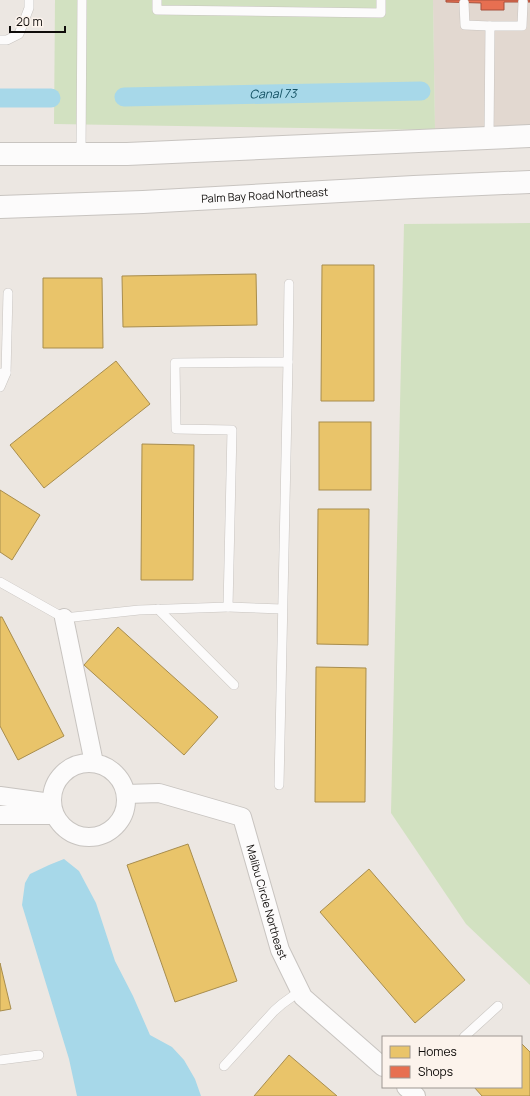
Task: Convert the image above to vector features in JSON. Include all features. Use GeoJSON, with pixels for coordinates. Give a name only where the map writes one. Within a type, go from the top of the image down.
{"type":"FeatureCollection","features":[{"type":"Feature","properties":{"kind":"main road"},"geometry":{"type":"LineString","coordinates":[[0,154],[127,154],[530,136]]}},
{"type":"Feature","properties":{"kind":"main road","name":"Palm Bay Road Northeast"},"geometry":{"type":"LineString","coordinates":[[0,207],[143,202],[406,187],[530,182]]}},
{"type":"Feature","properties":{"kind":"street"},"geometry":{"type":"LineString","coordinates":[[64,618],[94,763]]}},
{"type":"Feature","properties":{"kind":"street"},"geometry":{"type":"LineString","coordinates":[[87,763],[94,763],[108,768],[118,776],[126,794],[126,806],[122,818],[114,827],[102,835],[91,837],[74,834],[64,828],[53,809],[52,793],[57,781],[73,766],[87,763]]}},
{"type":"Feature","properties":{"kind":"street","name":"Malibu Circle Northeast"},"geometry":{"type":"LineString","coordinates":[[126,794],[159,793],[242,817],[280,950],[303,997],[382,1066]]}},
{"type":"Feature","properties":{"kind":"street"},"geometry":{"type":"LineString","coordinates":[[0,796],[53,809]]}},
{"type":"Feature","properties":{"kind":"street"},"geometry":{"type":"LineString","coordinates":[[0,815],[53,809]]}},
{"type":"Feature","properties":{"kind":"lane"},"geometry":{"type":"LineString","coordinates":[[0,40],[7,40],[19,34],[29,8],[29,0]]}},
{"type":"Feature","properties":{"kind":"lane"},"geometry":{"type":"LineString","coordinates":[[81,154],[82,0]]}},
{"type":"Feature","properties":{"kind":"lane"},"geometry":{"type":"LineString","coordinates":[[158,0],[157,10],[381,13],[381,0]]}},
{"type":"Feature","properties":{"kind":"lane"},"geometry":{"type":"LineString","coordinates":[[464,2],[465,25],[522,26],[523,2]]}},
{"type":"Feature","properties":{"kind":"lane"},"geometry":{"type":"LineString","coordinates":[[489,138],[490,26]]}},
{"type":"Feature","properties":{"kind":"lane"},"geometry":{"type":"LineString","coordinates":[[279,786],[289,284]]}},
{"type":"Feature","properties":{"kind":"lane"},"geometry":{"type":"LineString","coordinates":[[0,387],[3,373],[8,294]]}},
{"type":"Feature","properties":{"kind":"lane"},"geometry":{"type":"LineString","coordinates":[[228,607],[232,430],[176,429],[175,363],[288,362]]}},
{"type":"Feature","properties":{"kind":"lane"},"geometry":{"type":"LineString","coordinates":[[0,582],[64,618],[158,609],[228,607],[282,609]]}},
{"type":"Feature","properties":{"kind":"lane"},"geometry":{"type":"LineString","coordinates":[[158,609],[234,685]]}},
{"type":"Feature","properties":{"kind":"lane"},"geometry":{"type":"LineString","coordinates":[[224,1066],[274,1012],[300,991]]}},
{"type":"Feature","properties":{"kind":"lane"},"geometry":{"type":"LineString","coordinates":[[465,1036],[498,1006]]}},
{"type":"Feature","properties":{"kind":"lane"},"geometry":{"type":"LineString","coordinates":[[0,1060],[39,1055]]}},
{"type":"Feature","properties":{"kind":"shaded area"},"geometry":{"type":"Polygon","coordinates":[[[433,0],[530,0],[530,126],[435,130],[433,0]]]}},
{"type":"Feature","properties":{"kind":"green space"},"geometry":{"type":"Polygon","coordinates":[[[55,0],[433,0],[435,130],[54,124],[55,0]]]}},
{"type":"Feature","properties":{"kind":"green space"},"geometry":{"type":"Polygon","coordinates":[[[530,223],[530,985],[466,924],[391,813],[404,224],[530,223]]]}},
{"type":"Feature","properties":{"kind":"water"},"geometry":{"type":"Polygon","coordinates":[[[64,859],[79,871],[96,903],[115,961],[133,996],[150,1035],[172,1047],[184,1060],[195,1079],[201,1096],[77,1096],[69,1059],[22,905],[25,883],[30,874],[64,859]]]}},
{"type":"Feature","properties":{"kind":"building: Homes"},"geometry":{"type":"Polygon","coordinates":[[[322,265],[374,265],[374,401],[321,401],[322,265]]]}},
{"type":"Feature","properties":{"kind":"building: Homes"},"geometry":{"type":"Polygon","coordinates":[[[256,274],[257,325],[123,327],[122,276],[256,274]]]}},
{"type":"Feature","properties":{"kind":"building: Homes"},"geometry":{"type":"Polygon","coordinates":[[[43,278],[102,278],[103,348],[43,348],[43,278]]]}},
{"type":"Feature","properties":{"kind":"building: Homes"},"geometry":{"type":"Polygon","coordinates":[[[116,361],[150,404],[44,488],[10,445],[116,361]]]}},
{"type":"Feature","properties":{"kind":"building: Homes"},"geometry":{"type":"Polygon","coordinates":[[[319,422],[371,422],[371,490],[319,490],[319,422]]]}},
{"type":"Feature","properties":{"kind":"building: Homes"},"geometry":{"type":"Polygon","coordinates":[[[142,444],[194,445],[193,580],[141,580],[142,444]]]}},
{"type":"Feature","properties":{"kind":"building: Homes"},"geometry":{"type":"Polygon","coordinates":[[[0,490],[40,515],[12,560],[0,552],[0,490]]]}},
{"type":"Feature","properties":{"kind":"building: Homes"},"geometry":{"type":"Polygon","coordinates":[[[318,509],[369,509],[368,645],[317,644],[318,509]]]}},
{"type":"Feature","properties":{"kind":"building: Homes"},"geometry":{"type":"Polygon","coordinates":[[[0,617],[2,617],[64,736],[18,760],[0,726],[0,617]]]}},
{"type":"Feature","properties":{"kind":"building: Homes"},"geometry":{"type":"Polygon","coordinates":[[[118,627],[218,717],[184,755],[84,665],[118,627]]]}},
{"type":"Feature","properties":{"kind":"building: Homes"},"geometry":{"type":"Polygon","coordinates":[[[316,667],[366,668],[365,802],[315,802],[316,667]]]}},
{"type":"Feature","properties":{"kind":"building: Homes"},"geometry":{"type":"Polygon","coordinates":[[[188,844],[237,981],[175,1002],[127,865],[188,844]]]}},
{"type":"Feature","properties":{"kind":"building: Homes"},"geometry":{"type":"Polygon","coordinates":[[[369,869],[465,980],[415,1023],[320,912],[369,869]]]}},
{"type":"Feature","properties":{"kind":"building: Homes"},"geometry":{"type":"Polygon","coordinates":[[[0,963],[11,1009],[0,1011],[0,963]]]}},
{"type":"Feature","properties":{"kind":"building: Homes"},"geometry":{"type":"Polygon","coordinates":[[[522,1044],[530,1052],[530,1096],[482,1096],[475,1088],[522,1088],[522,1044]]]}},
{"type":"Feature","properties":{"kind":"building: Homes"},"geometry":{"type":"Polygon","coordinates":[[[289,1055],[337,1096],[254,1096],[289,1055]]]}},
{"type":"Feature","properties":{"kind":"building: Shops"},"geometry":{"type":"Polygon","coordinates":[[[446,0],[530,0],[530,2],[504,2],[504,10],[481,10],[481,3],[446,2],[446,0]]]}},
{"type":"Feature","properties":{"kind":"waterway","name":"Canal 73"},"geometry":{"type":"LineString","coordinates":[[124,97],[421,91]]}},
{"type":"Feature","properties":{"kind":"waterway","name":"Canal 73"},"geometry":{"type":"LineString","coordinates":[[0,98],[51,98]]}}]}
